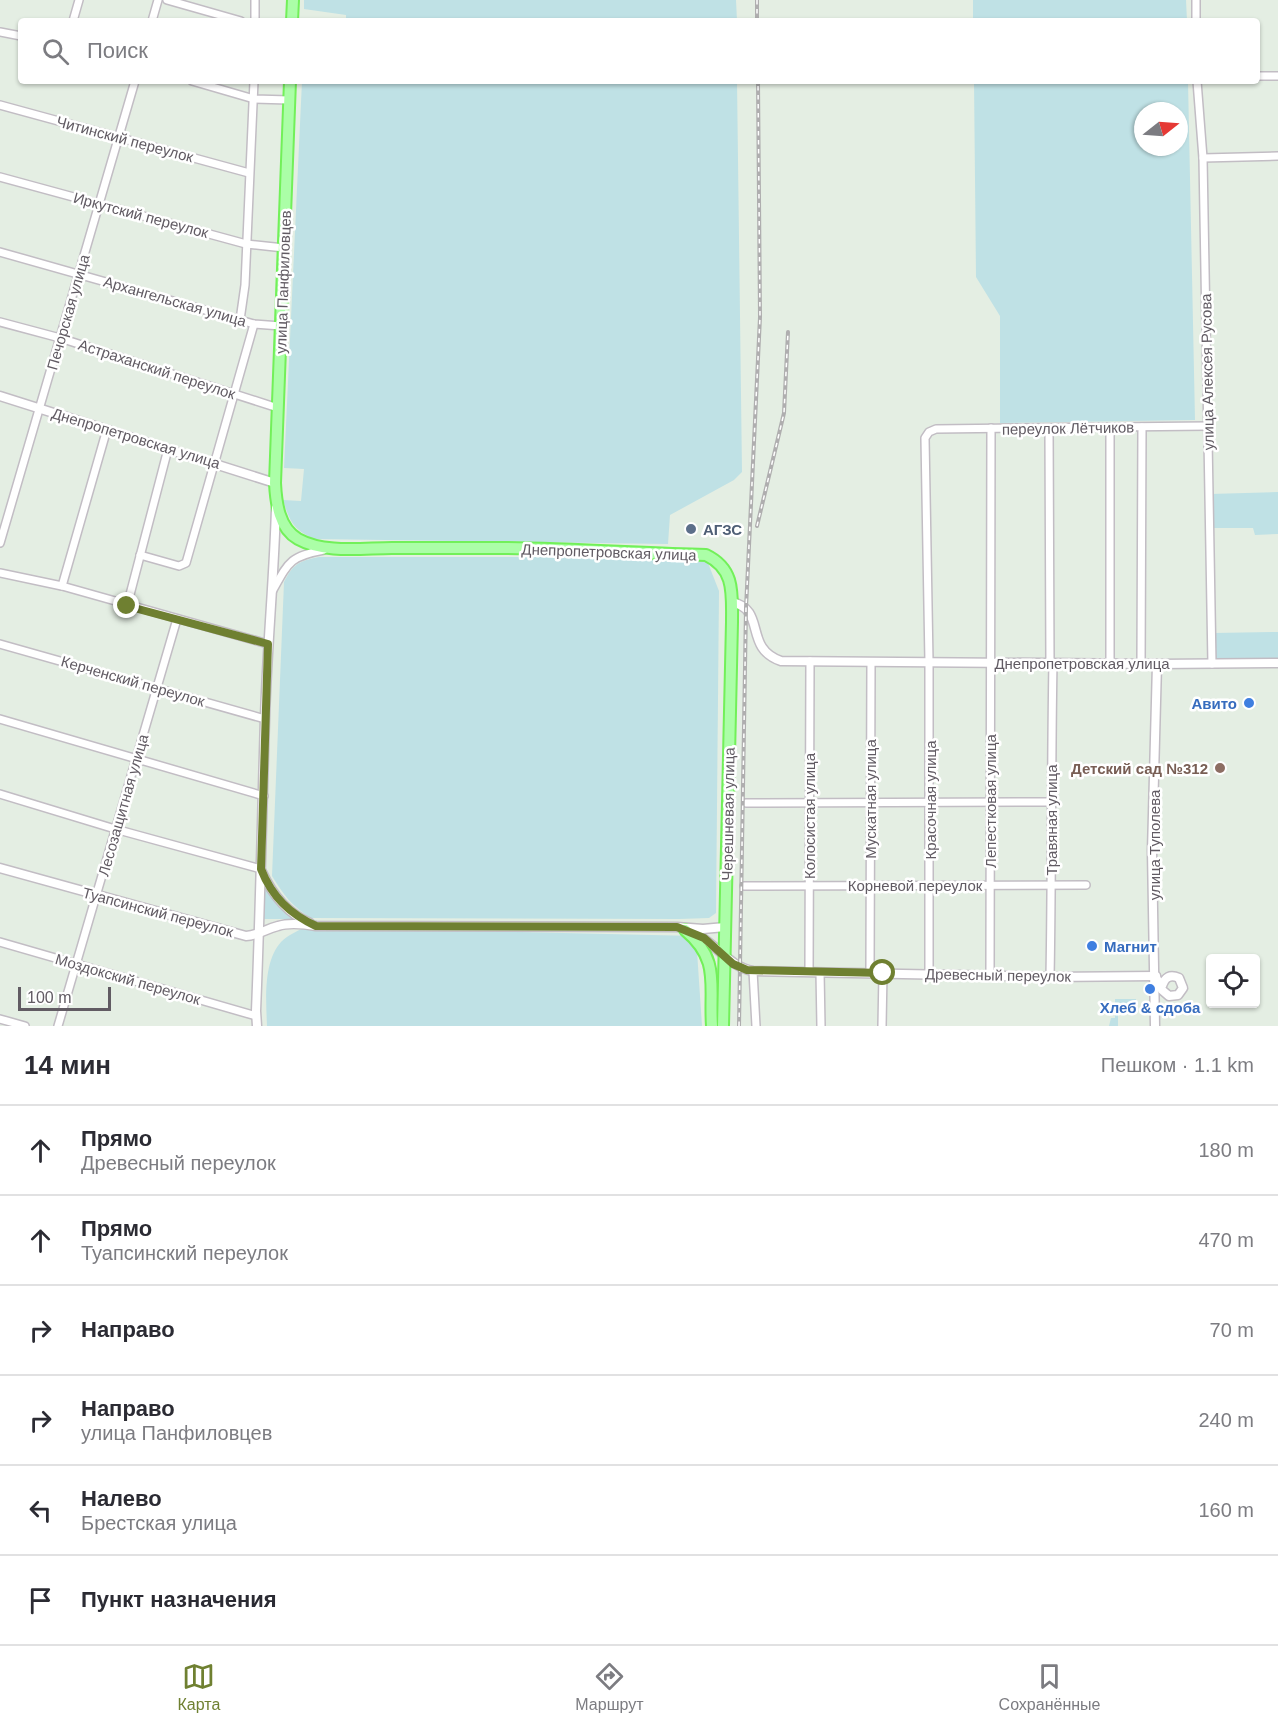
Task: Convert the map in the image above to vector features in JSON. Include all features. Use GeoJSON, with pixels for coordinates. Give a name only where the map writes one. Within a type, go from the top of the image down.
{"type":"FeatureCollection","features":[{"type":"Feature","properties":{"kind":"main road"},"geometry":{"type":"LineString","coordinates":[[292,18],[293,0]]}},
{"type":"Feature","properties":{"kind":"main road","name":"улица Панфиловцев"},"geometry":{"type":"LineString","coordinates":[[275,483],[290,84]]}},
{"type":"Feature","properties":{"kind":"main road","name":"Днепропетровская улица"},"geometry":{"type":"LineString","coordinates":[[275,483],[276,501],[288,531],[298,539],[322,547],[508,548],[706,555],[716,560],[728,575],[732,602]]}},
{"type":"Feature","properties":{"kind":"main road","name":"Черешневая улица"},"geometry":{"type":"LineString","coordinates":[[723,1026],[732,602]]}},
{"type":"Feature","properties":{"kind":"main road"},"geometry":{"type":"LineString","coordinates":[[681,928],[702,946],[710,965],[712,1026]]}},
{"type":"Feature","properties":{"kind":"street"},"geometry":{"type":"LineString","coordinates":[[74,18],[79,0]]}},
{"type":"Feature","properties":{"kind":"street"},"geometry":{"type":"LineString","coordinates":[[153,18],[158,0]]}},
{"type":"Feature","properties":{"kind":"street"},"geometry":{"type":"LineString","coordinates":[[167,0],[230,18]]}},
{"type":"Feature","properties":{"kind":"street"},"geometry":{"type":"LineString","coordinates":[[255,0],[255,18]]}},
{"type":"Feature","properties":{"kind":"street"},"geometry":{"type":"LineString","coordinates":[[1196,0],[1196,18]]}},
{"type":"Feature","properties":{"kind":"street"},"geometry":{"type":"LineString","coordinates":[[0,32],[18,35]]}},
{"type":"Feature","properties":{"kind":"street"},"geometry":{"type":"LineString","coordinates":[[1260,76],[1278,76]]}},
{"type":"Feature","properties":{"kind":"street","name":"Печорская улица"},"geometry":{"type":"LineString","coordinates":[[0,543],[134,84]]}},
{"type":"Feature","properties":{"kind":"street"},"geometry":{"type":"LineString","coordinates":[[202,84],[254,99],[289,100]]}},
{"type":"Feature","properties":{"kind":"street"},"geometry":{"type":"LineString","coordinates":[[240,320],[245,285],[254,84]]}},
{"type":"Feature","properties":{"kind":"street","name":"улица Алексея Русова"},"geometry":{"type":"LineString","coordinates":[[1197,84],[1203,158],[1212,664]]}},
{"type":"Feature","properties":{"kind":"street","name":"Читинский переулок"},"geometry":{"type":"LineString","coordinates":[[0,105],[249,173]]}},
{"type":"Feature","properties":{"kind":"street"},"geometry":{"type":"LineString","coordinates":[[1203,158],[1278,156]]}},
{"type":"Feature","properties":{"kind":"street","name":"Иркутский переулок"},"geometry":{"type":"LineString","coordinates":[[0,177],[246,244],[284,248]]}},
{"type":"Feature","properties":{"kind":"street","name":"Архангельская улица"},"geometry":{"type":"LineString","coordinates":[[0,252],[254,324],[281,326]]}},
{"type":"Feature","properties":{"kind":"street","name":"Астраханский переулок"},"geometry":{"type":"LineString","coordinates":[[0,322],[60,338],[278,408]]}},
{"type":"Feature","properties":{"kind":"street"},"geometry":{"type":"LineString","coordinates":[[140,555],[179,566],[186,562],[254,324]]}},
{"type":"Feature","properties":{"kind":"street","name":"Днепропетровская улица"},"geometry":{"type":"LineString","coordinates":[[0,396],[275,483]]}},
{"type":"Feature","properties":{"kind":"street","name":"переулок Лётчиков"},"geometry":{"type":"LineString","coordinates":[[929,432],[936,429],[1208,426]]}},
{"type":"Feature","properties":{"kind":"street"},"geometry":{"type":"LineString","coordinates":[[1141,664],[1142,427]]}},
{"type":"Feature","properties":{"kind":"street","name":"Лепестковая улица"},"geometry":{"type":"LineString","coordinates":[[990,975],[991,428]]}},
{"type":"Feature","properties":{"kind":"street"},"geometry":{"type":"LineString","coordinates":[[1110,428],[1110,664]]}},
{"type":"Feature","properties":{"kind":"street"},"geometry":{"type":"LineString","coordinates":[[62,586],[107,429]]}},
{"type":"Feature","properties":{"kind":"street","name":"Травяная улица"},"geometry":{"type":"LineString","coordinates":[[1049,429],[1052,663],[1050,977]]}},
{"type":"Feature","properties":{"kind":"street","name":"Красочная улица"},"geometry":{"type":"LineString","coordinates":[[929,432],[925,438],[929,662],[929,974]]}},
{"type":"Feature","properties":{"kind":"street"},"geometry":{"type":"LineString","coordinates":[[127,606],[168,449]]}},
{"type":"Feature","properties":{"kind":"street"},"geometry":{"type":"LineString","coordinates":[[257,1021],[265,719],[276,501]]}},
{"type":"Feature","properties":{"kind":"street"},"geometry":{"type":"LineString","coordinates":[[273,590],[293,559],[301,554],[338,548]]}},
{"type":"Feature","properties":{"kind":"street"},"geometry":{"type":"LineString","coordinates":[[0,573],[62,586],[268,644]]}},
{"type":"Feature","properties":{"kind":"street","name":"Днепропетровская улица"},"geometry":{"type":"LineString","coordinates":[[732,602],[746,608],[751,616],[762,650],[770,657],[781,661],[1278,663]]}},
{"type":"Feature","properties":{"kind":"street","name":"Лесозащитная улица"},"geometry":{"type":"LineString","coordinates":[[58,1026],[177,619]]}},
{"type":"Feature","properties":{"kind":"street","name":"Керченский переулок"},"geometry":{"type":"LineString","coordinates":[[0,644],[265,719]]}},
{"type":"Feature","properties":{"kind":"street","name":"Колосистая улица"},"geometry":{"type":"LineString","coordinates":[[809,972],[810,661]]}},
{"type":"Feature","properties":{"kind":"street","name":"Мускатная улица"},"geometry":{"type":"LineString","coordinates":[[870,973],[871,662]]}},
{"type":"Feature","properties":{"kind":"street","name":"улица Туполева"},"geometry":{"type":"LineString","coordinates":[[1155,1026],[1156,976],[1152,851],[1157,664]]}},
{"type":"Feature","properties":{"kind":"street"},"geometry":{"type":"LineString","coordinates":[[0,719],[264,796]]}},
{"type":"Feature","properties":{"kind":"street"},"geometry":{"type":"LineString","coordinates":[[0,794],[115,830],[261,869],[281,903],[297,917],[316,926]]}},
{"type":"Feature","properties":{"kind":"street"},"geometry":{"type":"LineString","coordinates":[[746,803],[1050,802]]}},
{"type":"Feature","properties":{"kind":"street","name":"Туапсинский переулок"},"geometry":{"type":"LineString","coordinates":[[0,868],[246,936],[259,935],[280,925],[703,929],[725,927]]}},
{"type":"Feature","properties":{"kind":"street","name":"Корневой переулок"},"geometry":{"type":"LineString","coordinates":[[744,886],[1086,885]]}},
{"type":"Feature","properties":{"kind":"street","name":"Туапсинский переулок"},"geometry":{"type":"LineString","coordinates":[[681,928],[704,938],[726,955]]}},
{"type":"Feature","properties":{"kind":"street","name":"Моздокский переулок"},"geometry":{"type":"LineString","coordinates":[[0,942],[75,963],[257,1021]]}},
{"type":"Feature","properties":{"kind":"street","name":"Древесный переулок"},"geometry":{"type":"LineString","coordinates":[[726,955],[733,964],[753,971],[1050,977],[1156,976]]}},
{"type":"Feature","properties":{"kind":"street"},"geometry":{"type":"LineString","coordinates":[[753,971],[756,1026]]}},
{"type":"Feature","properties":{"kind":"street"},"geometry":{"type":"LineString","coordinates":[[820,972],[820,1026]]}},
{"type":"Feature","properties":{"kind":"street"},"geometry":{"type":"LineString","coordinates":[[882,1026],[883,973]]}},
{"type":"Feature","properties":{"kind":"street"},"geometry":{"type":"LineString","coordinates":[[1156,976],[1162,986]]}},
{"type":"Feature","properties":{"kind":"street"},"geometry":{"type":"LineString","coordinates":[[0,1019],[25,1026]]}},
{"type":"Feature","properties":{"kind":"shaded area"},"geometry":{"type":"Polygon","coordinates":[[[304,0],[736,0],[737,18],[346,18],[346,15],[304,9],[304,0]]]}},
{"type":"Feature","properties":{"kind":"shaded area"},"geometry":{"type":"Polygon","coordinates":[[[973,0],[1186,0],[1187,18],[973,18],[973,0]]]}},
{"type":"Feature","properties":{"kind":"shaded area"},"geometry":{"type":"Polygon","coordinates":[[[302,84],[737,84],[742,472],[734,480],[670,515],[668,544],[314,539],[301,532],[293,524],[283,500],[301,501],[304,469],[284,468],[302,84]]]}},
{"type":"Feature","properties":{"kind":"shaded area"},"geometry":{"type":"Polygon","coordinates":[[[974,84],[1188,84],[1195,420],[1000,423],[1000,316],[976,277],[974,84]]]}},
{"type":"Feature","properties":{"kind":"shaded area"},"geometry":{"type":"Polygon","coordinates":[[[1278,492],[1278,534],[1255,535],[1253,528],[1213,528],[1210,494],[1278,492]]]}},
{"type":"Feature","properties":{"kind":"shaded area"},"geometry":{"type":"Polygon","coordinates":[[[319,557],[700,557],[708,563],[719,591],[716,913],[709,918],[679,919],[311,918],[293,905],[272,876],[284,582],[297,564],[319,557]]]}},
{"type":"Feature","properties":{"kind":"shaded area"},"geometry":{"type":"Polygon","coordinates":[[[1278,632],[1278,659],[1213,660],[1213,633],[1278,632]]]}},
{"type":"Feature","properties":{"kind":"shaded area"},"geometry":{"type":"Polygon","coordinates":[[[265,887],[276,904],[293,919],[264,919],[265,887]]]}},
{"type":"Feature","properties":{"kind":"shaded area"},"geometry":{"type":"Polygon","coordinates":[[[306,927],[696,936],[702,1026],[267,1026],[267,982],[271,960],[281,942],[306,927]]]}},
{"type":"Feature","properties":{"kind":"shaded area"},"geometry":{"type":"Polygon","coordinates":[[[1115,999],[1136,999],[1136,1006],[1118,1008],[1118,1026],[1109,1026],[1111,1018],[1115,1018],[1115,999]]]}},
{"type":"Feature","properties":{"kind":"railway"},"geometry":{"type":"LineString","coordinates":[[757,0],[757,18]]}},
{"type":"Feature","properties":{"kind":"railway"},"geometry":{"type":"LineString","coordinates":[[739,1026],[746,608],[760,317],[758,84]]}},
{"type":"Feature","properties":{"kind":"railway"},"geometry":{"type":"LineString","coordinates":[[757,526],[784,413],[788,332]]}},
{"type":"Feature","properties":{"kind":"place","name":"АГЗС"},"geometry":{"type":"Point","coordinates":[691,529]}},
{"type":"Feature","properties":{"kind":"place","name":"Авито"},"geometry":{"type":"Point","coordinates":[1249,703]}},
{"type":"Feature","properties":{"kind":"place","name":"Детский сад №312"},"geometry":{"type":"Point","coordinates":[1220,768]}},
{"type":"Feature","properties":{"kind":"place","name":"Магнит"},"geometry":{"type":"Point","coordinates":[1092,946]}},
{"type":"Feature","properties":{"kind":"place","name":"Хлеб & сдоба"},"geometry":{"type":"Point","coordinates":[1150,989]}},
{"type":"Feature","properties":{"kind":"route"},"geometry":{"type":"LineString","coordinates":[[127,606],[268,644],[261,869],[281,903],[302,920],[316,926],[677,927],[704,938],[726,955],[733,964],[747,970],[883,973]]}}]}
